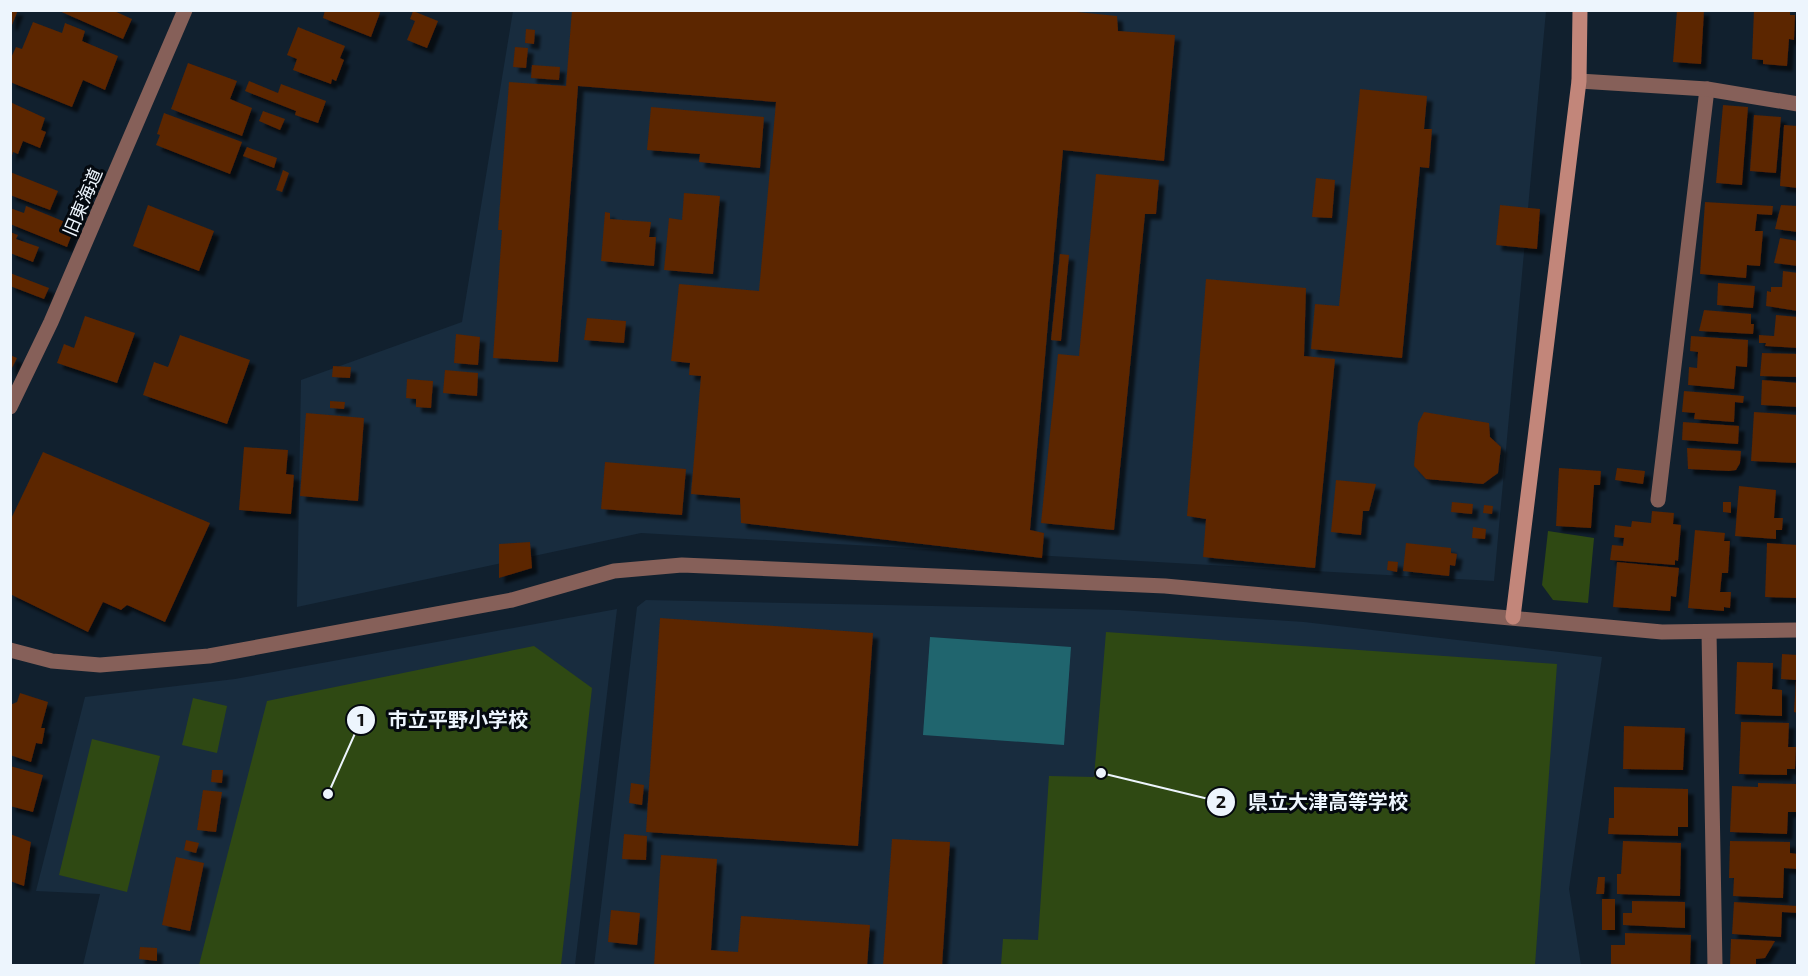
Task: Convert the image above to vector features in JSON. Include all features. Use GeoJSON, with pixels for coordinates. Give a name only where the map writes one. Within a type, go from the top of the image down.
{"type":"FeatureCollection","features":[{"type":"Feature","properties":{"kind":"street","name":"旧東海道"},"geometry":{"type":"LineString","coordinates":[[10,407],[51,322],[185,10]]}},
{"type":"Feature","properties":{"kind":"street"},"geometry":{"type":"LineString","coordinates":[[1513,616],[1579,81],[1580,10]]}},
{"type":"Feature","properties":{"kind":"street"},"geometry":{"type":"LineString","coordinates":[[1579,81],[1707,89],[1797,104]]}},
{"type":"Feature","properties":{"kind":"street"},"geometry":{"type":"LineString","coordinates":[[1658,500],[1707,89]]}},
{"type":"Feature","properties":{"kind":"street"},"geometry":{"type":"LineString","coordinates":[[10,651],[52,661],[100,665],[209,656],[512,600],[614,571],[682,565],[1165,586],[1513,616],[1662,632],[1797,630]]}},
{"type":"Feature","properties":{"kind":"street"},"geometry":{"type":"LineString","coordinates":[[1709,632],[1715,966]]}},
{"type":"Feature","properties":{"kind":"shaded area"},"geometry":{"type":"Polygon","coordinates":[[[513,11],[1546,11],[1494,581],[641,533],[297,607],[301,380],[462,322],[513,11]]]}},
{"type":"Feature","properties":{"kind":"shaded area"},"geometry":{"type":"Polygon","coordinates":[[[1548,531],[1594,538],[1588,603],[1553,600],[1542,585],[1548,531]]]}},
{"type":"Feature","properties":{"kind":"shaded area"},"geometry":{"type":"Polygon","coordinates":[[[646,600],[1120,610],[1304,622],[1602,657],[1569,889],[1581,965],[594,966],[637,607],[646,600]]]}},
{"type":"Feature","properties":{"kind":"shaded area"},"geometry":{"type":"Polygon","coordinates":[[[617,609],[575,965],[83,965],[100,894],[36,891],[85,697],[235,679],[617,609]]]}},
{"type":"Feature","properties":{"kind":"shaded area"},"geometry":{"type":"Polygon","coordinates":[[[1106,632],[1557,664],[1535,965],[1001,965],[1003,939],[1038,940],[1049,776],[1094,777],[1106,632]]]}},
{"type":"Feature","properties":{"kind":"shaded area"},"geometry":{"type":"Polygon","coordinates":[[[930,637],[1071,647],[1064,745],[923,735],[930,637]]]}},
{"type":"Feature","properties":{"kind":"shaded area"},"geometry":{"type":"Polygon","coordinates":[[[534,646],[592,688],[561,965],[199,965],[267,701],[534,646]]]}},
{"type":"Feature","properties":{"kind":"shaded area"},"geometry":{"type":"Polygon","coordinates":[[[193,698],[227,706],[217,753],[182,745],[193,698]]]}},
{"type":"Feature","properties":{"kind":"shaded area"},"geometry":{"type":"Polygon","coordinates":[[[92,739],[160,756],[127,892],[59,875],[92,739]]]}},
{"type":"Feature","properties":{"kind":"building"},"geometry":{"type":"Polygon","coordinates":[[[10,10],[18,10],[12,25],[10,25],[10,10]]]}},
{"type":"Feature","properties":{"kind":"building"},"geometry":{"type":"Polygon","coordinates":[[[57,10],[112,10],[132,19],[123,39],[57,10]]]}},
{"type":"Feature","properties":{"kind":"building"},"geometry":{"type":"Polygon","coordinates":[[[325,10],[381,10],[371,37],[323,18],[325,10]]]}},
{"type":"Feature","properties":{"kind":"building"},"geometry":{"type":"Polygon","coordinates":[[[572,10],[1057,10],[1117,16],[1118,31],[1175,35],[1164,161],[1063,150],[1030,530],[1044,533],[1042,558],[741,523],[740,498],[691,494],[701,376],[689,375],[690,363],[671,361],[679,284],[759,291],[776,102],[578,86],[558,362],[493,358],[502,230],[498,230],[509,82],[566,86],[572,10]]]}},
{"type":"Feature","properties":{"kind":"building"},"geometry":{"type":"Polygon","coordinates":[[[1677,10],[1704,10],[1701,64],[1673,62],[1677,10]]]}},
{"type":"Feature","properties":{"kind":"building"},"geometry":{"type":"Polygon","coordinates":[[[1754,10],[1790,10],[1790,15],[1795,15],[1794,40],[1789,39],[1787,66],[1763,64],[1763,60],[1752,59],[1754,10]]]}},
{"type":"Feature","properties":{"kind":"building"},"geometry":{"type":"Polygon","coordinates":[[[413,11],[438,21],[427,48],[407,40],[415,21],[410,19],[413,11]]]}},
{"type":"Feature","properties":{"kind":"building"},"geometry":{"type":"Polygon","coordinates":[[[33,22],[62,33],[65,23],[85,31],[82,41],[118,56],[105,90],[83,80],[72,107],[10,82],[10,60],[16,47],[22,49],[33,22]]]}},
{"type":"Feature","properties":{"kind":"building"},"geometry":{"type":"Polygon","coordinates":[[[298,27],[345,46],[340,58],[344,60],[336,81],[332,79],[331,84],[293,70],[297,59],[287,55],[298,27]]]}},
{"type":"Feature","properties":{"kind":"building"},"geometry":{"type":"Polygon","coordinates":[[[526,29],[535,30],[534,44],[525,43],[526,29]]]}},
{"type":"Feature","properties":{"kind":"building"},"geometry":{"type":"Polygon","coordinates":[[[515,47],[528,48],[526,68],[513,67],[515,47]]]}},
{"type":"Feature","properties":{"kind":"building"},"geometry":{"type":"Polygon","coordinates":[[[188,63],[237,81],[230,99],[252,108],[242,136],[171,109],[188,63]]]}},
{"type":"Feature","properties":{"kind":"building"},"geometry":{"type":"Polygon","coordinates":[[[532,65],[560,67],[559,80],[531,78],[532,65]]]}},
{"type":"Feature","properties":{"kind":"building"},"geometry":{"type":"Polygon","coordinates":[[[249,81],[278,93],[281,84],[326,101],[318,123],[295,115],[296,111],[245,91],[249,81]]]}},
{"type":"Feature","properties":{"kind":"building"},"geometry":{"type":"Polygon","coordinates":[[[1360,89],[1427,96],[1424,129],[1432,129],[1429,168],[1420,167],[1402,358],[1311,349],[1315,304],[1339,306],[1360,89]]]}},
{"type":"Feature","properties":{"kind":"building"},"geometry":{"type":"Polygon","coordinates":[[[10,102],[45,118],[41,130],[46,132],[40,148],[23,141],[18,154],[13,152],[11,159],[10,102]]]}},
{"type":"Feature","properties":{"kind":"building"},"geometry":{"type":"Polygon","coordinates":[[[1723,105],[1748,107],[1742,185],[1716,183],[1723,105]]]}},
{"type":"Feature","properties":{"kind":"building"},"geometry":{"type":"Polygon","coordinates":[[[651,107],[764,117],[760,168],[699,162],[700,154],[647,150],[651,107]]]}},
{"type":"Feature","properties":{"kind":"building"},"geometry":{"type":"Polygon","coordinates":[[[263,111],[285,119],[280,130],[259,121],[263,111]]]}},
{"type":"Feature","properties":{"kind":"building"},"geometry":{"type":"Polygon","coordinates":[[[164,113],[242,142],[230,174],[156,145],[164,113]]]}},
{"type":"Feature","properties":{"kind":"building"},"geometry":{"type":"Polygon","coordinates":[[[1754,115],[1781,117],[1776,173],[1750,171],[1754,115]]]}},
{"type":"Feature","properties":{"kind":"building"},"geometry":{"type":"Polygon","coordinates":[[[1784,125],[1798,126],[1798,188],[1780,186],[1784,125]]]}},
{"type":"Feature","properties":{"kind":"building"},"geometry":{"type":"Polygon","coordinates":[[[247,147],[277,158],[274,168],[243,156],[247,147]]]}},
{"type":"Feature","properties":{"kind":"building"},"geometry":{"type":"Polygon","coordinates":[[[283,170],[289,173],[282,192],[276,190],[283,170]]]}},
{"type":"Feature","properties":{"kind":"building"},"geometry":{"type":"Polygon","coordinates":[[[10,172],[58,191],[50,210],[10,195],[10,172]]]}},
{"type":"Feature","properties":{"kind":"building"},"geometry":{"type":"Polygon","coordinates":[[[1096,174],[1159,180],[1156,214],[1145,214],[1114,530],[1041,523],[1058,354],[1079,356],[1096,174]]]}},
{"type":"Feature","properties":{"kind":"building"},"geometry":{"type":"Polygon","coordinates":[[[1316,178],[1335,180],[1332,218],[1312,217],[1316,178]]]}},
{"type":"Feature","properties":{"kind":"building"},"geometry":{"type":"Polygon","coordinates":[[[684,193],[720,196],[713,274],[664,270],[669,218],[682,220],[684,193]]]}},
{"type":"Feature","properties":{"kind":"building"},"geometry":{"type":"Polygon","coordinates":[[[1705,202],[1773,206],[1772,215],[1757,214],[1755,231],[1763,231],[1760,266],[1747,265],[1746,278],[1700,274],[1705,202]]]}},
{"type":"Feature","properties":{"kind":"building"},"geometry":{"type":"Polygon","coordinates":[[[148,205],[214,231],[199,271],[133,246],[148,205]]]}},
{"type":"Feature","properties":{"kind":"building"},"geometry":{"type":"Polygon","coordinates":[[[1500,205],[1540,209],[1537,249],[1496,245],[1500,205]]]}},
{"type":"Feature","properties":{"kind":"building"},"geometry":{"type":"Polygon","coordinates":[[[1781,205],[1798,206],[1798,232],[1775,229],[1781,205]]]}},
{"type":"Feature","properties":{"kind":"building"},"geometry":{"type":"Polygon","coordinates":[[[26,206],[75,226],[67,247],[10,224],[10,208],[24,213],[26,206]]]}},
{"type":"Feature","properties":{"kind":"building"},"geometry":{"type":"Polygon","coordinates":[[[605,212],[610,213],[610,219],[651,222],[649,237],[656,237],[654,266],[601,261],[605,212]]]}},
{"type":"Feature","properties":{"kind":"building"},"geometry":{"type":"Polygon","coordinates":[[[10,232],[18,235],[16,239],[39,247],[33,262],[10,253],[10,232]]]}},
{"type":"Feature","properties":{"kind":"building"},"geometry":{"type":"Polygon","coordinates":[[[1780,238],[1798,241],[1798,266],[1774,263],[1780,238]]]}},
{"type":"Feature","properties":{"kind":"building"},"geometry":{"type":"Polygon","coordinates":[[[1060,254],[1069,255],[1061,341],[1051,340],[1060,254]]]}},
{"type":"Feature","properties":{"kind":"building"},"geometry":{"type":"Polygon","coordinates":[[[1783,271],[1798,273],[1798,311],[1766,306],[1767,291],[1771,292],[1771,287],[1782,287],[1783,271]]]}},
{"type":"Feature","properties":{"kind":"building"},"geometry":{"type":"Polygon","coordinates":[[[10,273],[49,288],[44,299],[10,286],[10,273]]]}},
{"type":"Feature","properties":{"kind":"building"},"geometry":{"type":"Polygon","coordinates":[[[1206,279],[1306,288],[1304,356],[1335,359],[1315,568],[1203,557],[1206,519],[1187,516],[1206,279]]]}},
{"type":"Feature","properties":{"kind":"building"},"geometry":{"type":"Polygon","coordinates":[[[1718,283],[1755,286],[1753,308],[1717,305],[1718,283]]]}},
{"type":"Feature","properties":{"kind":"building"},"geometry":{"type":"Polygon","coordinates":[[[1704,310],[1751,314],[1751,324],[1754,324],[1753,334],[1699,331],[1704,310]]]}},
{"type":"Feature","properties":{"kind":"building"},"geometry":{"type":"Polygon","coordinates":[[[1776,315],[1798,317],[1798,348],[1765,346],[1766,343],[1759,343],[1759,335],[1774,336],[1776,315]]]}},
{"type":"Feature","properties":{"kind":"building"},"geometry":{"type":"Polygon","coordinates":[[[85,316],[135,333],[117,383],[57,363],[64,344],[74,348],[85,316]]]}},
{"type":"Feature","properties":{"kind":"building"},"geometry":{"type":"Polygon","coordinates":[[[587,318],[626,321],[624,343],[584,340],[587,318]]]}},
{"type":"Feature","properties":{"kind":"building"},"geometry":{"type":"Polygon","coordinates":[[[456,334],[480,337],[478,365],[454,363],[456,334]]]}},
{"type":"Feature","properties":{"kind":"building"},"geometry":{"type":"Polygon","coordinates":[[[180,335],[250,360],[227,424],[143,395],[154,362],[168,367],[180,335]]]}},
{"type":"Feature","properties":{"kind":"building"},"geometry":{"type":"Polygon","coordinates":[[[1691,336],[1748,340],[1747,367],[1736,366],[1734,389],[1688,385],[1689,367],[1697,368],[1698,352],[1690,351],[1691,336]]]}},
{"type":"Feature","properties":{"kind":"building"},"geometry":{"type":"Polygon","coordinates":[[[1762,353],[1798,354],[1798,377],[1760,376],[1762,353]]]}},
{"type":"Feature","properties":{"kind":"building"},"geometry":{"type":"Polygon","coordinates":[[[10,355],[17,358],[10,372],[10,355]]]}},
{"type":"Feature","properties":{"kind":"building"},"geometry":{"type":"Polygon","coordinates":[[[333,366],[351,367],[350,378],[332,377],[333,366]]]}},
{"type":"Feature","properties":{"kind":"building"},"geometry":{"type":"Polygon","coordinates":[[[445,370],[478,373],[477,396],[443,393],[445,370]]]}},
{"type":"Feature","properties":{"kind":"building"},"geometry":{"type":"Polygon","coordinates":[[[407,379],[433,381],[431,408],[416,407],[416,399],[406,398],[407,379]]]}},
{"type":"Feature","properties":{"kind":"building"},"geometry":{"type":"Polygon","coordinates":[[[1762,380],[1798,383],[1798,407],[1761,405],[1762,380]]]}},
{"type":"Feature","properties":{"kind":"building"},"geometry":{"type":"Polygon","coordinates":[[[1684,391],[1744,396],[1743,403],[1735,402],[1734,422],[1694,419],[1695,413],[1682,412],[1684,391]]]}},
{"type":"Feature","properties":{"kind":"building"},"geometry":{"type":"Polygon","coordinates":[[[330,401],[345,402],[344,409],[330,408],[330,401]]]}},
{"type":"Feature","properties":{"kind":"building"},"geometry":{"type":"Polygon","coordinates":[[[1424,412],[1489,423],[1490,437],[1501,447],[1498,473],[1483,484],[1426,479],[1414,466],[1418,423],[1424,412]]]}},
{"type":"Feature","properties":{"kind":"building"},"geometry":{"type":"Polygon","coordinates":[[[1754,412],[1798,415],[1798,463],[1751,461],[1754,412]]]}},
{"type":"Feature","properties":{"kind":"building"},"geometry":{"type":"Polygon","coordinates":[[[306,413],[364,418],[358,501],[300,496],[306,413]]]}},
{"type":"Feature","properties":{"kind":"building"},"geometry":{"type":"Polygon","coordinates":[[[1683,422],[1739,426],[1738,444],[1682,440],[1683,422]]]}},
{"type":"Feature","properties":{"kind":"building"},"geometry":{"type":"Polygon","coordinates":[[[244,447],[288,450],[286,474],[294,475],[291,514],[239,510],[244,447]]]}},
{"type":"Feature","properties":{"kind":"building"},"geometry":{"type":"Polygon","coordinates":[[[1687,448],[1741,451],[1740,463],[1736,470],[1729,471],[1688,469],[1687,448]]]}},
{"type":"Feature","properties":{"kind":"building"},"geometry":{"type":"Polygon","coordinates":[[[43,452],[210,523],[165,622],[127,605],[121,610],[103,602],[88,632],[10,594],[10,521],[43,452]]]}},
{"type":"Feature","properties":{"kind":"building"},"geometry":{"type":"Polygon","coordinates":[[[605,462],[686,469],[682,515],[601,509],[605,462]]]}},
{"type":"Feature","properties":{"kind":"building"},"geometry":{"type":"Polygon","coordinates":[[[1559,468],[1601,471],[1600,485],[1594,485],[1591,528],[1556,526],[1559,468]]]}},
{"type":"Feature","properties":{"kind":"building"},"geometry":{"type":"Polygon","coordinates":[[[1617,468],[1645,471],[1643,484],[1615,480],[1617,468]]]}},
{"type":"Feature","properties":{"kind":"building"},"geometry":{"type":"Polygon","coordinates":[[[1336,480],[1376,484],[1369,511],[1363,511],[1361,535],[1331,532],[1336,480]]]}},
{"type":"Feature","properties":{"kind":"building"},"geometry":{"type":"Polygon","coordinates":[[[1739,486],[1776,490],[1774,518],[1783,518],[1782,530],[1776,530],[1776,539],[1735,536],[1739,486]]]}},
{"type":"Feature","properties":{"kind":"building"},"geometry":{"type":"Polygon","coordinates":[[[1452,502],[1473,504],[1472,514],[1451,512],[1452,502]]]}},
{"type":"Feature","properties":{"kind":"building"},"geometry":{"type":"Polygon","coordinates":[[[1723,502],[1731,502],[1731,513],[1723,512],[1723,502]]]}},
{"type":"Feature","properties":{"kind":"building"},"geometry":{"type":"Polygon","coordinates":[[[1484,505],[1493,506],[1492,514],[1483,513],[1484,505]]]}},
{"type":"Feature","properties":{"kind":"building"},"geometry":{"type":"Polygon","coordinates":[[[1652,511],[1674,513],[1673,524],[1681,525],[1678,561],[1675,560],[1675,565],[1610,560],[1612,545],[1623,546],[1624,538],[1614,537],[1615,525],[1631,527],[1632,521],[1651,523],[1652,511]]]}},
{"type":"Feature","properties":{"kind":"building"},"geometry":{"type":"Polygon","coordinates":[[[1473,527],[1486,529],[1485,539],[1472,538],[1473,527]]]}},
{"type":"Feature","properties":{"kind":"building"},"geometry":{"type":"Polygon","coordinates":[[[1695,530],[1725,533],[1724,541],[1730,541],[1728,573],[1722,573],[1720,592],[1731,592],[1730,608],[1724,607],[1724,611],[1688,608],[1695,530]]]}},
{"type":"Feature","properties":{"kind":"building"},"geometry":{"type":"Polygon","coordinates":[[[530,542],[532,568],[499,578],[499,544],[530,542]]]}},
{"type":"Feature","properties":{"kind":"building"},"geometry":{"type":"Polygon","coordinates":[[[1406,543],[1451,548],[1451,553],[1457,554],[1455,566],[1450,565],[1449,576],[1403,571],[1406,543]]]}},
{"type":"Feature","properties":{"kind":"building"},"geometry":{"type":"Polygon","coordinates":[[[1767,543],[1798,545],[1798,598],[1765,597],[1767,543]]]}},
{"type":"Feature","properties":{"kind":"building"},"geometry":{"type":"Polygon","coordinates":[[[1388,561],[1398,562],[1397,572],[1387,570],[1388,561]]]}},
{"type":"Feature","properties":{"kind":"building"},"geometry":{"type":"Polygon","coordinates":[[[1617,562],[1679,568],[1676,597],[1671,596],[1670,611],[1613,607],[1617,562]]]}},
{"type":"Feature","properties":{"kind":"building"},"geometry":{"type":"Polygon","coordinates":[[[660,618],[873,633],[858,846],[646,832],[660,618]]]}},
{"type":"Feature","properties":{"kind":"building"},"geometry":{"type":"Polygon","coordinates":[[[1782,654],[1798,655],[1798,713],[1794,712],[1796,680],[1781,679],[1782,654]]]}},
{"type":"Feature","properties":{"kind":"building"},"geometry":{"type":"Polygon","coordinates":[[[1737,662],[1773,663],[1772,689],[1782,690],[1782,716],[1735,714],[1737,662]]]}},
{"type":"Feature","properties":{"kind":"building"},"geometry":{"type":"Polygon","coordinates":[[[20,693],[48,702],[41,728],[45,728],[42,744],[36,743],[31,762],[10,755],[10,705],[17,702],[20,693]]]}},
{"type":"Feature","properties":{"kind":"building"},"geometry":{"type":"Polygon","coordinates":[[[1741,722],[1789,723],[1788,747],[1796,747],[1795,769],[1787,769],[1787,775],[1739,774],[1741,722]]]}},
{"type":"Feature","properties":{"kind":"building"},"geometry":{"type":"Polygon","coordinates":[[[1624,726],[1685,728],[1683,770],[1623,769],[1624,726]]]}},
{"type":"Feature","properties":{"kind":"building"},"geometry":{"type":"Polygon","coordinates":[[[10,766],[43,775],[33,812],[10,806],[10,766]]]}},
{"type":"Feature","properties":{"kind":"building"},"geometry":{"type":"Polygon","coordinates":[[[212,770],[223,770],[222,783],[211,782],[212,770]]]}},
{"type":"Feature","properties":{"kind":"building"},"geometry":{"type":"Polygon","coordinates":[[[631,783],[644,785],[642,805],[629,803],[631,783]]]}},
{"type":"Feature","properties":{"kind":"building"},"geometry":{"type":"Polygon","coordinates":[[[1758,783],[1798,784],[1797,812],[1788,812],[1787,834],[1730,832],[1732,786],[1758,787],[1758,783]]]}},
{"type":"Feature","properties":{"kind":"building"},"geometry":{"type":"Polygon","coordinates":[[[1614,787],[1688,789],[1688,827],[1678,827],[1678,836],[1608,834],[1609,818],[1614,818],[1614,787]]]}},
{"type":"Feature","properties":{"kind":"building"},"geometry":{"type":"Polygon","coordinates":[[[203,790],[222,792],[216,832],[197,830],[203,790]]]}},
{"type":"Feature","properties":{"kind":"building"},"geometry":{"type":"Polygon","coordinates":[[[10,834],[31,842],[24,886],[10,881],[10,834]]]}},
{"type":"Feature","properties":{"kind":"building"},"geometry":{"type":"Polygon","coordinates":[[[624,834],[647,836],[646,860],[622,859],[624,834]]]}},
{"type":"Feature","properties":{"kind":"building"},"geometry":{"type":"Polygon","coordinates":[[[892,839],[950,842],[942,966],[883,966],[892,839]]]}},
{"type":"Feature","properties":{"kind":"building"},"geometry":{"type":"Polygon","coordinates":[[[186,840],[199,843],[196,853],[184,850],[186,840]]]}},
{"type":"Feature","properties":{"kind":"building"},"geometry":{"type":"Polygon","coordinates":[[[1623,841],[1681,843],[1680,896],[1617,894],[1617,874],[1621,874],[1623,841]]]}},
{"type":"Feature","properties":{"kind":"building"},"geometry":{"type":"Polygon","coordinates":[[[1730,841],[1790,842],[1790,853],[1798,854],[1798,869],[1784,868],[1783,898],[1733,896],[1734,878],[1729,878],[1730,841]]]}},
{"type":"Feature","properties":{"kind":"building"},"geometry":{"type":"Polygon","coordinates":[[[661,855],[717,859],[711,950],[738,952],[741,916],[870,925],[867,966],[654,966],[661,855]]]}},
{"type":"Feature","properties":{"kind":"building"},"geometry":{"type":"Polygon","coordinates":[[[176,857],[204,863],[190,931],[162,925],[176,857]]]}},
{"type":"Feature","properties":{"kind":"building"},"geometry":{"type":"Polygon","coordinates":[[[1598,877],[1605,877],[1604,894],[1596,894],[1598,877]]]}},
{"type":"Feature","properties":{"kind":"building"},"geometry":{"type":"Polygon","coordinates":[[[1602,899],[1615,899],[1615,930],[1602,930],[1602,899]]]}},
{"type":"Feature","properties":{"kind":"building"},"geometry":{"type":"Polygon","coordinates":[[[1632,901],[1685,902],[1685,928],[1623,925],[1623,913],[1632,913],[1632,901]]]}},
{"type":"Feature","properties":{"kind":"building"},"geometry":{"type":"Polygon","coordinates":[[[1734,902],[1798,906],[1798,913],[1782,912],[1781,937],[1732,934],[1734,902]]]}},
{"type":"Feature","properties":{"kind":"building"},"geometry":{"type":"Polygon","coordinates":[[[611,910],[640,913],[637,945],[608,942],[611,910]]]}},
{"type":"Feature","properties":{"kind":"building"},"geometry":{"type":"Polygon","coordinates":[[[1625,933],[1691,935],[1690,966],[1611,966],[1611,945],[1625,945],[1625,933]]]}},
{"type":"Feature","properties":{"kind":"building"},"geometry":{"type":"Polygon","coordinates":[[[1731,939],[1775,941],[1765,958],[1756,959],[1756,966],[1730,966],[1731,939]]]}},
{"type":"Feature","properties":{"kind":"building"},"geometry":{"type":"Polygon","coordinates":[[[140,947],[157,948],[157,961],[139,959],[140,947]]]}},
{"type":"Feature","properties":{"kind":"place","name":"県立大津高等学校"},"geometry":{"type":"Point","coordinates":[1101,773]}},
{"type":"Feature","properties":{"kind":"place","name":"市立平野小学校"},"geometry":{"type":"Point","coordinates":[328,794]}}]}
